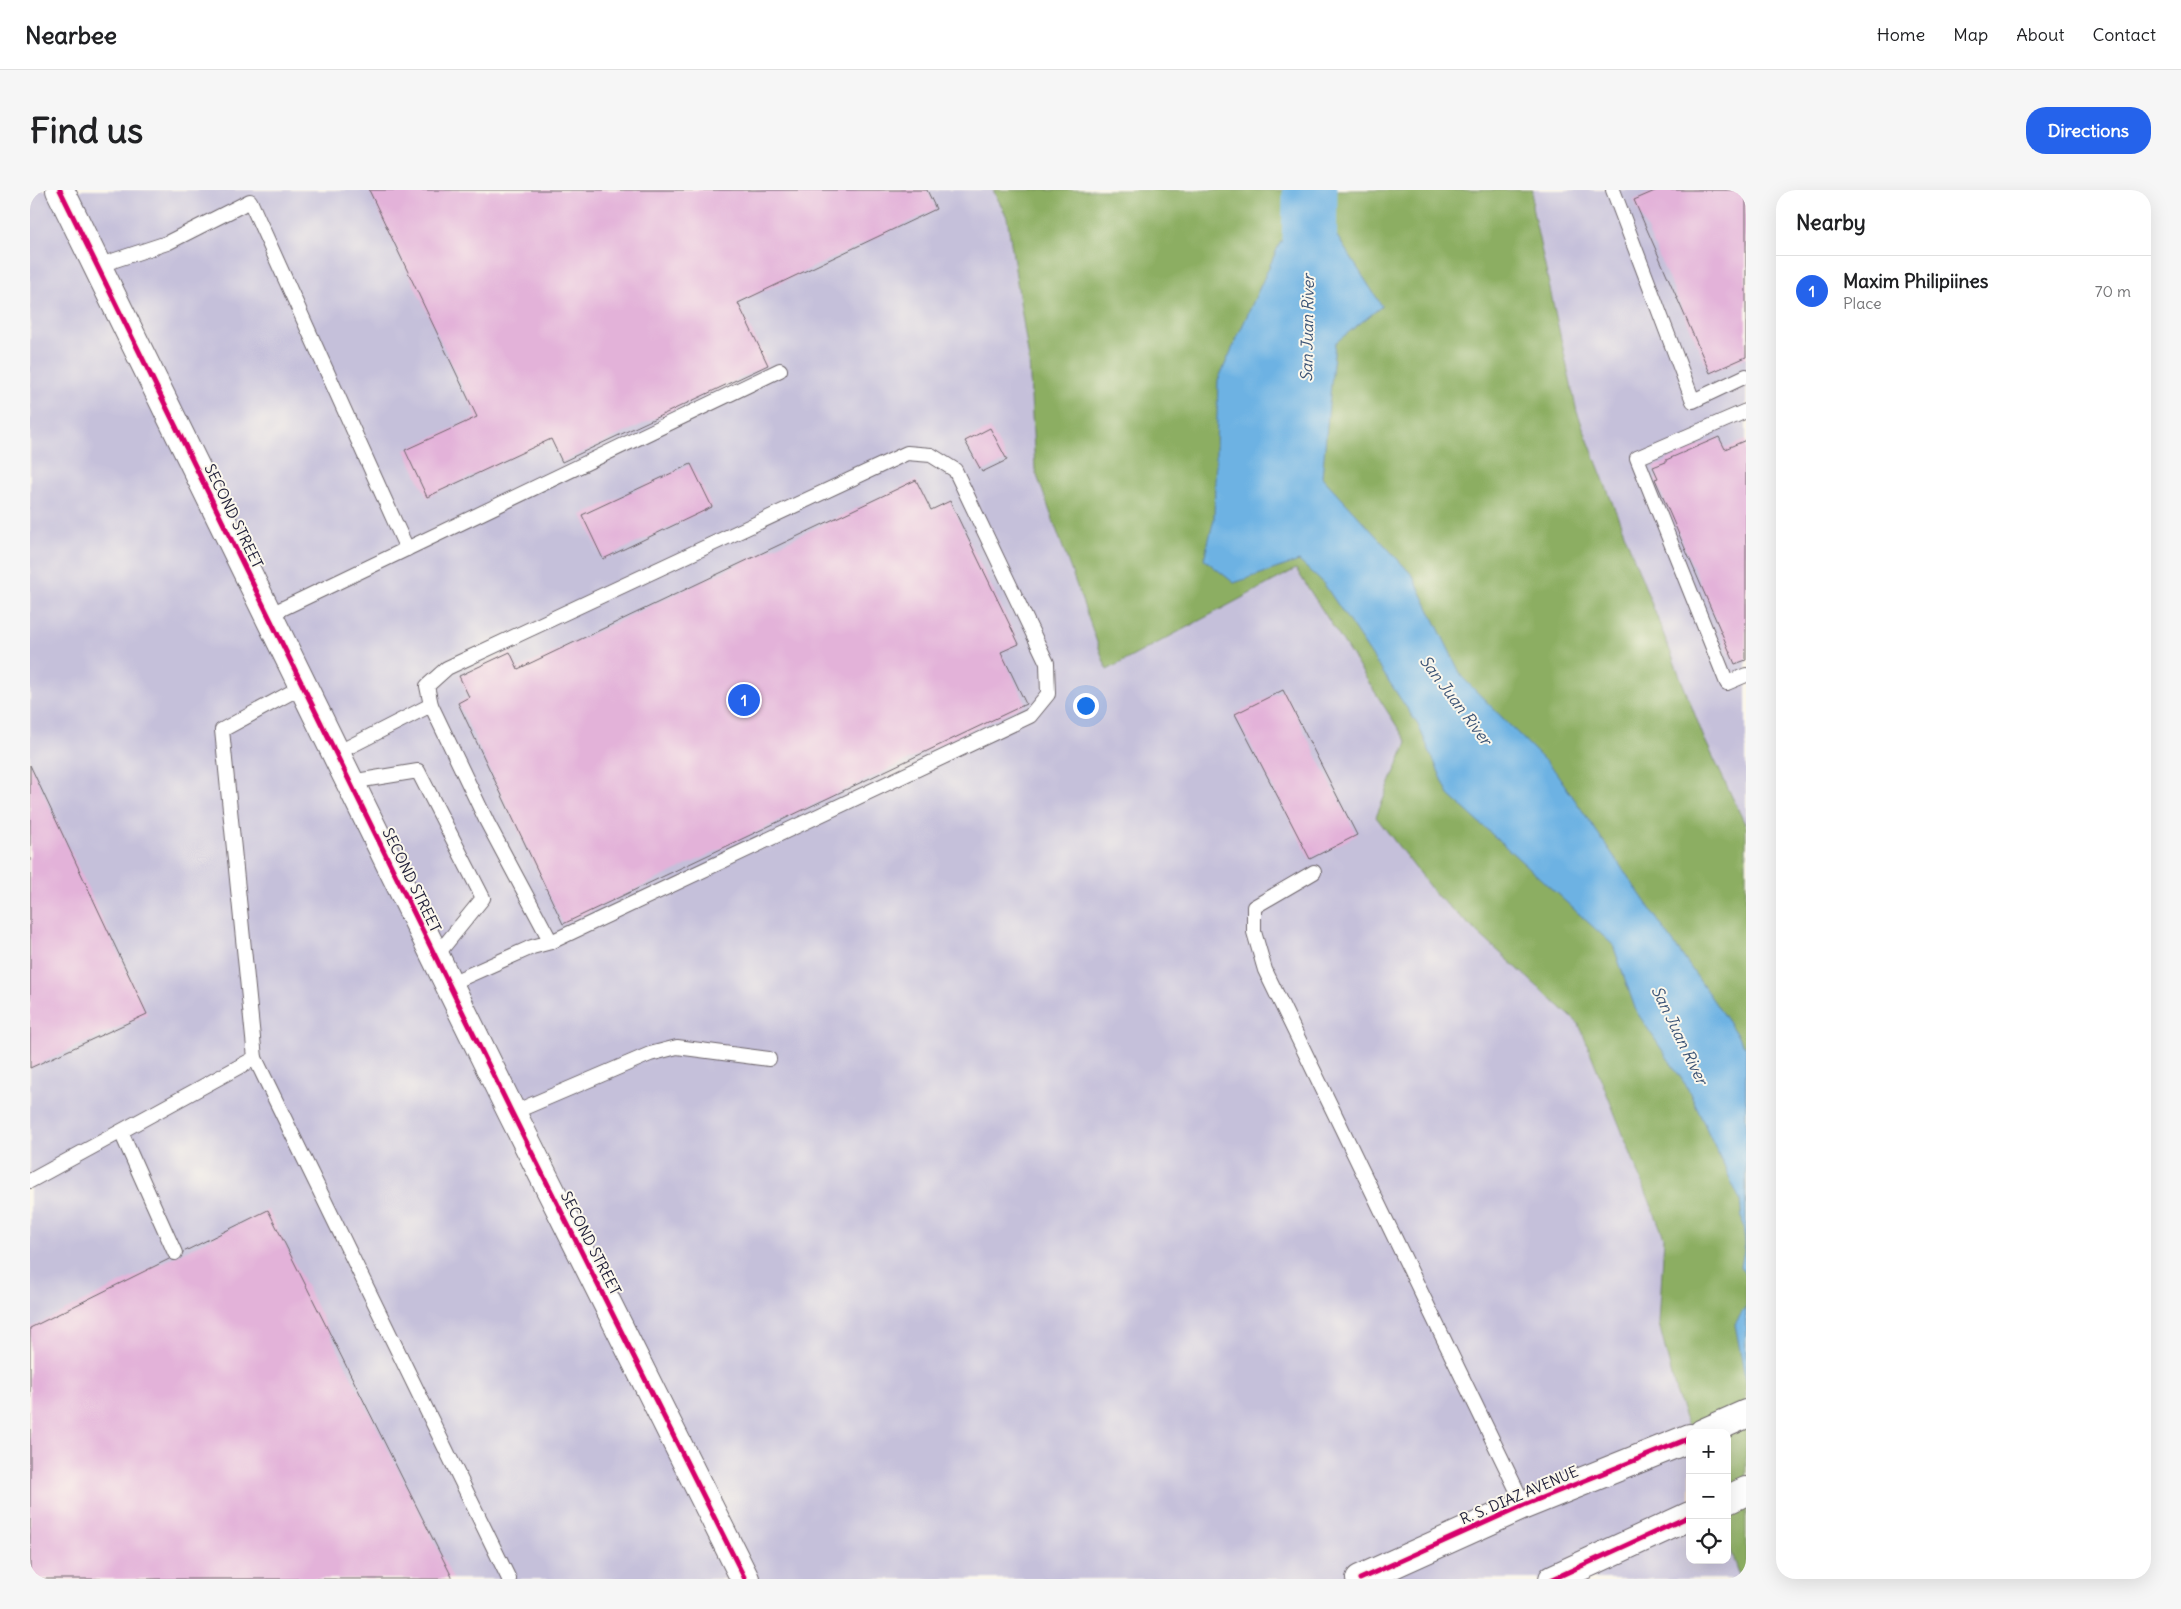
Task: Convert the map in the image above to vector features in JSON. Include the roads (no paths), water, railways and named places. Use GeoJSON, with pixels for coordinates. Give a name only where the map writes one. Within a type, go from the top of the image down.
{"type":"FeatureCollection","features":[{"type":"Feature","properties":{"kind":"street","name":"SECOND STREET"},"geometry":{"type":"LineString","coordinates":[[60,190],[512,1113],[745,1579]]}},
{"type":"Feature","properties":{"kind":"street"},"geometry":{"type":"LineString","coordinates":[[1712,1429],[1746,1414]]}},
{"type":"Feature","properties":{"kind":"street","name":"R. S. DIAZ AVENUE"},"geometry":{"type":"LineString","coordinates":[[1360,1579],[1524,1505],[1686,1440]]}},
{"type":"Feature","properties":{"kind":"street"},"geometry":{"type":"LineString","coordinates":[[1731,1498],[1746,1491]]}},
{"type":"Feature","properties":{"kind":"street"},"geometry":{"type":"LineString","coordinates":[[1553,1579],[1682,1520]]}},
{"type":"Feature","properties":{"kind":"lane"},"geometry":{"type":"LineString","coordinates":[[1613,190],[1693,401],[1746,376]]}},
{"type":"Feature","properties":{"kind":"lane"},"geometry":{"type":"LineString","coordinates":[[97,266],[167,243],[250,201],[407,549]]}},
{"type":"Feature","properties":{"kind":"lane"},"geometry":{"type":"LineString","coordinates":[[269,616],[780,370]]}},
{"type":"Feature","properties":{"kind":"lane"},"geometry":{"type":"LineString","coordinates":[[1746,411],[1637,458],[1727,683],[1746,675]]}},
{"type":"Feature","properties":{"kind":"lane"},"geometry":{"type":"LineString","coordinates":[[449,984],[532,947],[552,942],[1030,716],[1048,694],[1047,663],[955,470],[931,456],[907,453],[447,668],[427,686],[431,705],[487,822],[552,942]]}},
{"type":"Feature","properties":{"kind":"lane"},"geometry":{"type":"LineString","coordinates":[[303,686],[222,730],[255,1058],[509,1579]]}},
{"type":"Feature","properties":{"kind":"lane"},"geometry":{"type":"LineString","coordinates":[[337,753],[431,705]]}},
{"type":"Feature","properties":{"kind":"lane"},"geometry":{"type":"LineString","coordinates":[[350,782],[418,771],[483,898],[436,956]]}},
{"type":"Feature","properties":{"kind":"lane"},"geometry":{"type":"LineString","coordinates":[[1314,872],[1254,907],[1254,932],[1264,970],[1524,1505]]}},
{"type":"Feature","properties":{"kind":"lane"},"geometry":{"type":"LineString","coordinates":[[512,1113],[650,1054],[677,1047],[769,1059]]}},
{"type":"Feature","properties":{"kind":"lane"},"geometry":{"type":"LineString","coordinates":[[30,1181],[255,1058]]}},
{"type":"Feature","properties":{"kind":"lane"},"geometry":{"type":"LineString","coordinates":[[121,1132],[175,1253]]}},
{"type":"Feature","properties":{"kind":"water"},"geometry":{"type":"Polygon","coordinates":[[[1311,196],[1382,306],[1335,343],[1322,477],[1413,576],[1462,677],[1555,771],[1746,1048],[1746,1277],[1741,1267],[1745,1244],[1740,1200],[1687,1087],[1636,1011],[1613,945],[1449,795],[1418,725],[1324,584],[1299,561],[1234,583],[1204,559],[1214,519],[1218,380],[1279,245],[1311,196]]]}},
{"type":"Feature","properties":{"kind":"water"},"geometry":{"type":"Polygon","coordinates":[[[1746,1306],[1746,1383],[1735,1324],[1746,1306]]]}},
{"type":"Feature","properties":{"kind":"waterway","name":"San Juan River"},"geometry":{"type":"LineString","coordinates":[[1309,272],[1310,190]]}},
{"type":"Feature","properties":{"kind":"place","name":"Maxim Philipiines"},"geometry":{"type":"Point","coordinates":[744,700]}}]}
